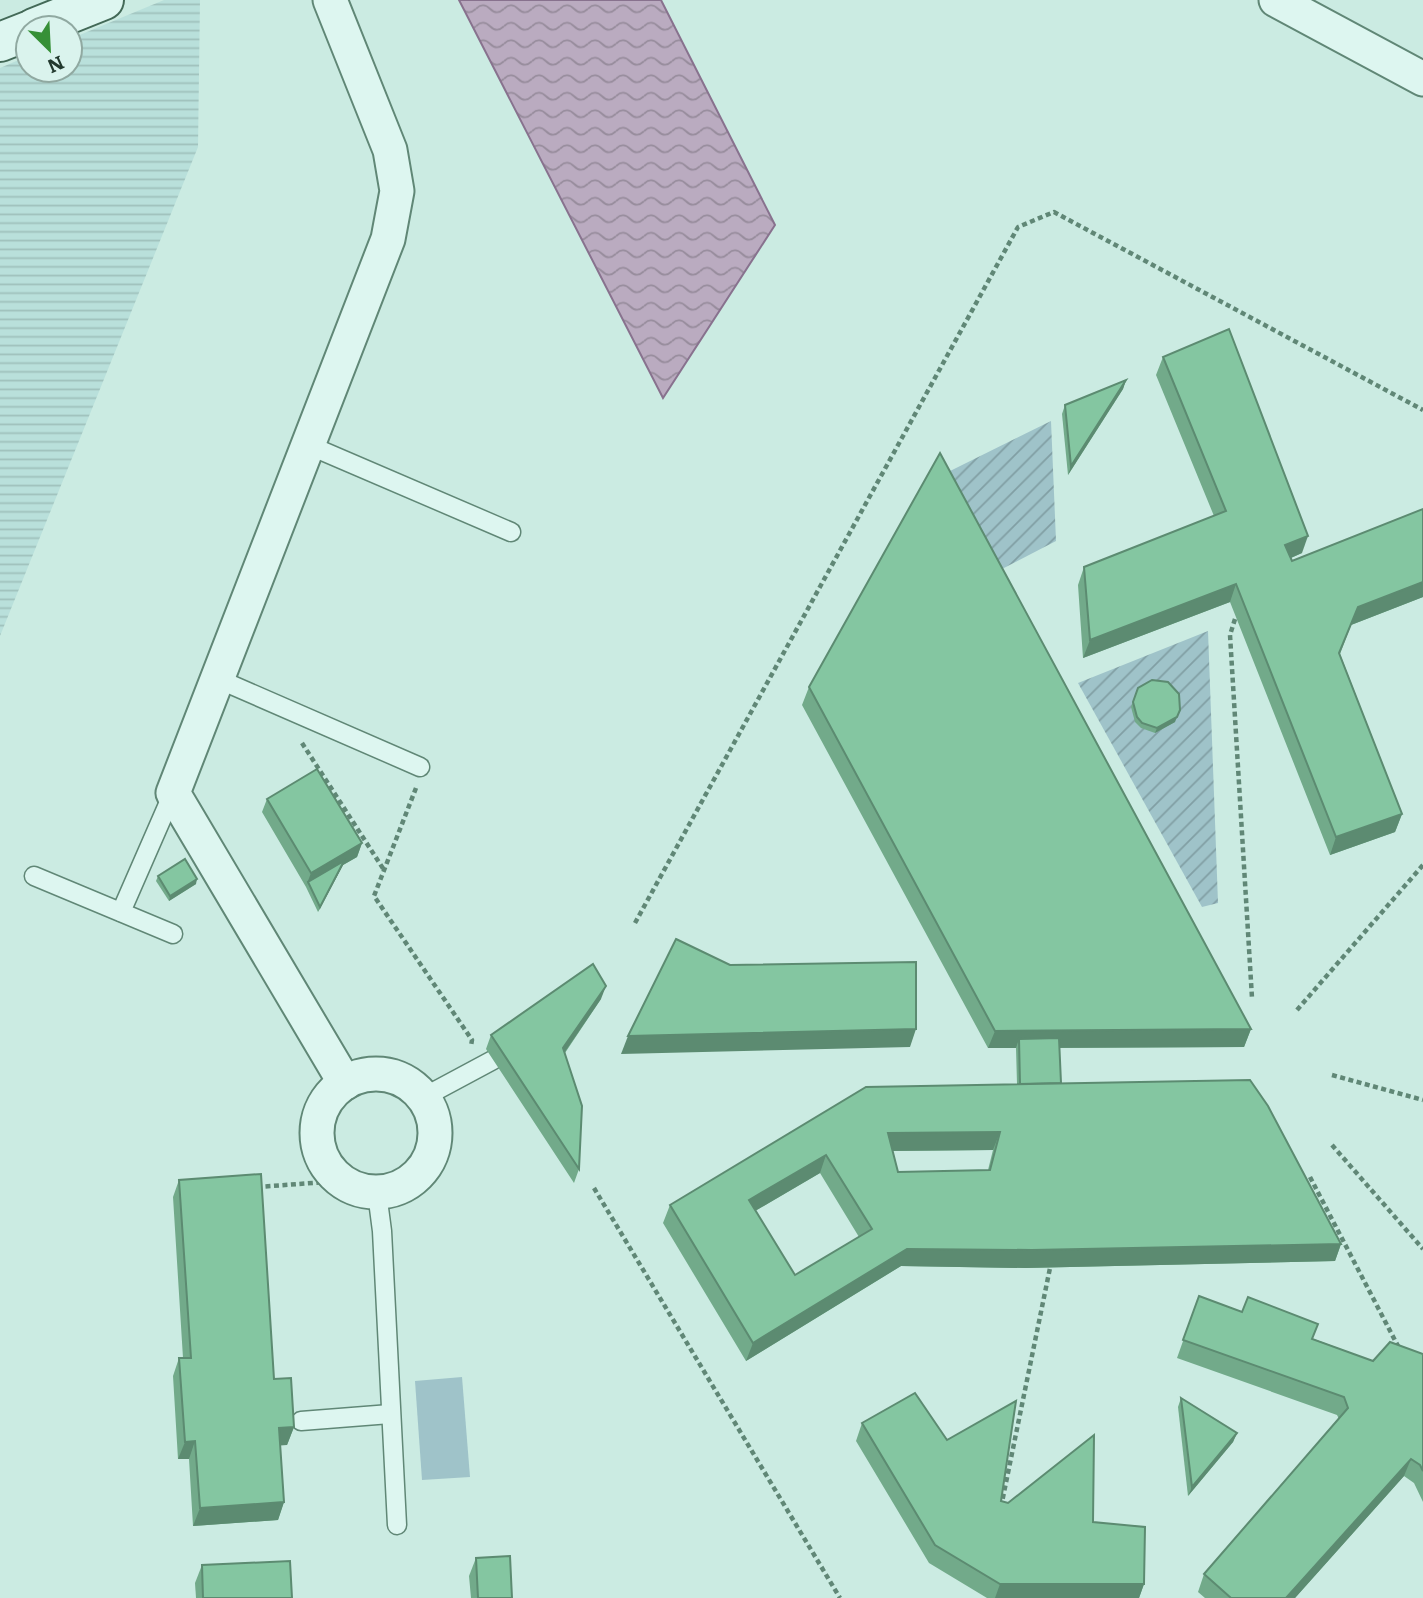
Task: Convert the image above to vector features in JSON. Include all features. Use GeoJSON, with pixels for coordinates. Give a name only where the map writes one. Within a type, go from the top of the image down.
{"type":"FeatureCollection","features":[{"type":"Feature","properties":{"kind":"street"},"geometry":{"type":"LineString","coordinates":[[69,14],[104,0]]}},
{"type":"Feature","properties":{"kind":"street"},"geometry":{"type":"LineString","coordinates":[[330,0],[390,150],[397,191],[388,239],[306,444],[173,793],[345,1083]]}},
{"type":"Feature","properties":{"kind":"street"},"geometry":{"type":"LineString","coordinates":[[1276,0],[1423,79]]}},
{"type":"Feature","properties":{"kind":"street"},"geometry":{"type":"LineString","coordinates":[[378,1073],[404,1081],[424,1097],[432,1113],[435,1133],[432,1153],[421,1171],[405,1184],[377,1192],[340,1181],[321,1154],[317,1134],[320,1114],[330,1096],[345,1083],[378,1073]]}},
{"type":"Feature","properties":{"kind":"lane"},"geometry":{"type":"LineString","coordinates":[[306,444],[511,532]]}},
{"type":"Feature","properties":{"kind":"lane"},"geometry":{"type":"LineString","coordinates":[[218,679],[420,767]]}},
{"type":"Feature","properties":{"kind":"lane"},"geometry":{"type":"LineString","coordinates":[[121,912],[173,793]]}},
{"type":"Feature","properties":{"kind":"lane"},"geometry":{"type":"LineString","coordinates":[[34,876],[173,934]]}},
{"type":"Feature","properties":{"kind":"lane"},"geometry":{"type":"LineString","coordinates":[[424,1097],[493,1060]]}},
{"type":"Feature","properties":{"kind":"lane"},"geometry":{"type":"LineString","coordinates":[[377,1192],[382,1231],[397,1525]]}},
{"type":"Feature","properties":{"kind":"lane"},"geometry":{"type":"LineString","coordinates":[[301,1421],[390,1414]]}},
{"type":"Feature","properties":{"kind":"path"},"geometry":{"type":"LineString","coordinates":[[635,923],[1018,227],[1054,212],[1423,410]]}},
{"type":"Feature","properties":{"kind":"path"},"geometry":{"type":"LineString","coordinates":[[1235,619],[1230,635],[1252,998]]}},
{"type":"Feature","properties":{"kind":"path"},"geometry":{"type":"LineString","coordinates":[[293,711],[289,724],[384,870]]}},
{"type":"Feature","properties":{"kind":"path"},"geometry":{"type":"LineString","coordinates":[[420,767],[419,778],[374,896],[472,1040],[460,1078]]}},
{"type":"Feature","properties":{"kind":"path"},"geometry":{"type":"LineString","coordinates":[[1297,1010],[1423,865]]}},
{"type":"Feature","properties":{"kind":"path"},"geometry":{"type":"LineString","coordinates":[[1332,1075],[1423,1100]]}},
{"type":"Feature","properties":{"kind":"path"},"geometry":{"type":"LineString","coordinates":[[1332,1145],[1423,1249]]}},
{"type":"Feature","properties":{"kind":"path"},"geometry":{"type":"LineString","coordinates":[[1310,1177],[1404,1357]]}},
{"type":"Feature","properties":{"kind":"path"},"geometry":{"type":"LineString","coordinates":[[252,1187],[340,1181]]}},
{"type":"Feature","properties":{"kind":"path"},"geometry":{"type":"LineString","coordinates":[[594,1188],[840,1598]]}},
{"type":"Feature","properties":{"kind":"path"},"geometry":{"type":"LineString","coordinates":[[999,1520],[1050,1268]]}},
{"type":"Feature","properties":{"kind":"shaded area"},"geometry":{"type":"Polygon","coordinates":[[[164,0],[200,0],[198,147],[0,636],[0,68],[14,62],[14,84],[84,84],[84,33],[164,0]]]}},
{"type":"Feature","properties":{"kind":"shaded area"},"geometry":{"type":"Polygon","coordinates":[[[1051,421],[1056,541],[998,571],[944,474],[1051,421]]]}},
{"type":"Feature","properties":{"kind":"shaded area"},"geometry":{"type":"Polygon","coordinates":[[[1208,631],[1218,903],[1202,907],[1078,683],[1208,631]]]}},
{"type":"Feature","properties":{"kind":"shaded area"},"geometry":{"type":"Polygon","coordinates":[[[462,1377],[470,1477],[422,1480],[415,1381],[462,1377]]]}},
{"type":"Feature","properties":{"kind":"water"},"geometry":{"type":"Polygon","coordinates":[[[459,0],[661,0],[775,225],[663,398],[459,0]]]}},
{"type":"Feature","properties":{"kind":"building"},"geometry":{"type":"Polygon","coordinates":[[[1229,329],[1308,536],[1285,545],[1292,561],[1423,509],[1423,582],[1358,607],[1339,653],[1402,814],[1336,837],[1236,584],[1090,640],[1084,567],[1226,511],[1163,357],[1229,329]]]}},
{"type":"Feature","properties":{"kind":"building"},"geometry":{"type":"Polygon","coordinates":[[[1126,380],[1071,466],[1065,405],[1126,380]]]}},
{"type":"Feature","properties":{"kind":"building"},"geometry":{"type":"Polygon","coordinates":[[[940,453],[1251,1029],[995,1031],[809,687],[940,453]]]}},
{"type":"Feature","properties":{"kind":"building"},"geometry":{"type":"Polygon","coordinates":[[[1152,680],[1168,682],[1179,694],[1180,710],[1177,717],[1157,728],[1142,723],[1137,717],[1133,702],[1138,688],[1152,680]]]}},
{"type":"Feature","properties":{"kind":"building"},"geometry":{"type":"Polygon","coordinates":[[[317,769],[362,843],[311,873],[267,799],[317,769]]]}},
{"type":"Feature","properties":{"kind":"building"},"geometry":{"type":"Polygon","coordinates":[[[185,859],[197,879],[170,896],[158,876],[185,859]]]}},
{"type":"Feature","properties":{"kind":"building"},"geometry":{"type":"Polygon","coordinates":[[[344,861],[320,907],[308,882],[344,861]]]}},
{"type":"Feature","properties":{"kind":"building"},"geometry":{"type":"Polygon","coordinates":[[[676,939],[730,965],[916,962],[916,1029],[628,1036],[676,939]]]}},
{"type":"Feature","properties":{"kind":"building"},"geometry":{"type":"Polygon","coordinates":[[[593,964],[606,986],[563,1048],[582,1106],[579,1169],[491,1035],[593,964]]]}},
{"type":"Feature","properties":{"kind":"building"},"geometry":{"type":"Polygon","coordinates":[[[1059,1038],[1061,1083],[1020,1084],[1019,1039],[1059,1038]]]}},
{"type":"Feature","properties":{"kind":"building"},"geometry":{"type":"Polygon","coordinates":[[[1250,1080],[1268,1106],[1341,1244],[1032,1250],[907,1249],[753,1343],[670,1205],[866,1087],[1250,1080]],[[1000,1132],[888,1133],[898,1172],[990,1170],[1000,1132]],[[826,1155],[749,1200],[795,1275],[872,1229],[826,1155]]]}},
{"type":"Feature","properties":{"kind":"building"},"geometry":{"type":"Polygon","coordinates":[[[261,1174],[274,1379],[291,1378],[294,1427],[279,1428],[284,1502],[200,1508],[195,1441],[185,1442],[179,1358],[191,1358],[179,1180],[261,1174]]]}},
{"type":"Feature","properties":{"kind":"building"},"geometry":{"type":"Polygon","coordinates":[[[1199,1296],[1242,1312],[1248,1297],[1318,1324],[1312,1339],[1373,1361],[1390,1342],[1423,1354],[1423,1471],[1420,1465],[1411,1459],[1286,1598],[1231,1598],[1204,1574],[1348,1408],[1344,1397],[1183,1340],[1199,1296]]]}},
{"type":"Feature","properties":{"kind":"building"},"geometry":{"type":"Polygon","coordinates":[[[915,1393],[947,1440],[1016,1401],[1001,1501],[1008,1503],[1094,1435],[1093,1522],[1145,1527],[1144,1584],[1000,1584],[935,1545],[862,1423],[915,1393]]]}},
{"type":"Feature","properties":{"kind":"building"},"geometry":{"type":"Polygon","coordinates":[[[1181,1398],[1237,1433],[1192,1487],[1181,1398]]]}},
{"type":"Feature","properties":{"kind":"building"},"geometry":{"type":"Polygon","coordinates":[[[510,1556],[512,1598],[478,1598],[476,1558],[510,1556]]]}},
{"type":"Feature","properties":{"kind":"building"},"geometry":{"type":"Polygon","coordinates":[[[290,1561],[292,1598],[203,1598],[202,1565],[290,1561]]]}}]}
